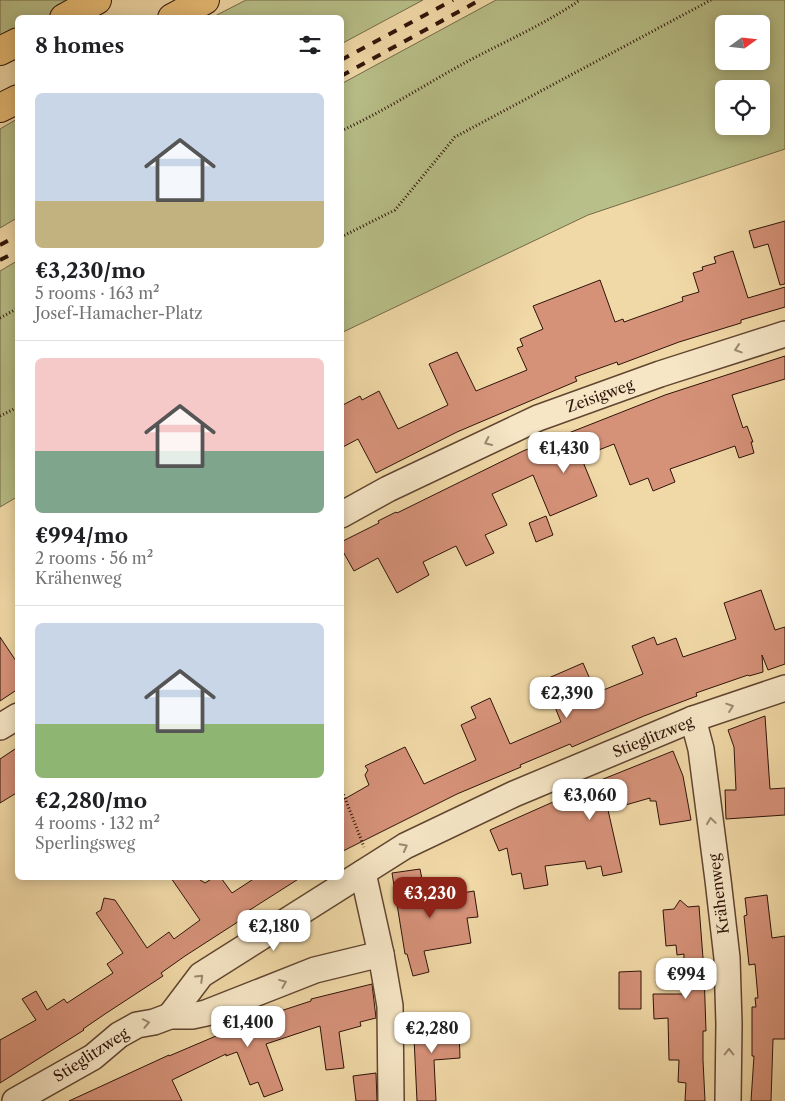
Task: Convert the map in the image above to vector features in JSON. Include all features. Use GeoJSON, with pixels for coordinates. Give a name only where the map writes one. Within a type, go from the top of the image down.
{"type":"FeatureCollection","features":[{"type":"Feature","properties":{"kind":"highway"},"geometry":{"type":"LineString","coordinates":[[70,15],[97,0]]}},
{"type":"Feature","properties":{"kind":"highway"},"geometry":{"type":"LineString","coordinates":[[178,15],[205,0]]}},
{"type":"Feature","properties":{"kind":"highway"},"geometry":{"type":"LineString","coordinates":[[0,51],[15,44]]}},
{"type":"Feature","properties":{"kind":"highway"},"geometry":{"type":"LineString","coordinates":[[0,108],[15,100]]}},
{"type":"Feature","properties":{"kind":"street","name":"Zeisigweg"},"geometry":{"type":"LineString","coordinates":[[344,513],[388,489],[538,418],[660,374],[785,334]]}},
{"type":"Feature","properties":{"kind":"street","name":"Stieglitzweg"},"geometry":{"type":"LineString","coordinates":[[170,1016],[201,975],[405,846],[514,794],[693,720],[785,688]]}},
{"type":"Feature","properties":{"kind":"street"},"geometry":{"type":"LineString","coordinates":[[0,727],[15,718]]}},
{"type":"Feature","properties":{"kind":"street","name":"Krähenweg"},"geometry":{"type":"LineString","coordinates":[[693,720],[702,758],[727,958],[729,1024],[728,1101]]}},
{"type":"Feature","properties":{"kind":"street"},"geometry":{"type":"LineString","coordinates":[[367,870],[390,1006],[392,1101]]}},
{"type":"Feature","properties":{"kind":"street","name":"Stieglitzweg"},"geometry":{"type":"LineString","coordinates":[[15,1101],[94,1057],[119,1035],[137,1025],[154,1022],[170,1016],[192,1016],[206,1013],[315,970],[381,954]]}},
{"type":"Feature","properties":{"kind":"path"},"geometry":{"type":"LineString","coordinates":[[344,130],[561,13],[580,0]]}},
{"type":"Feature","properties":{"kind":"path"},"geometry":{"type":"LineString","coordinates":[[344,236],[395,210],[455,137],[711,0]]}},
{"type":"Feature","properties":{"kind":"path"},"geometry":{"type":"LineString","coordinates":[[0,318],[15,310]]}},
{"type":"Feature","properties":{"kind":"path"},"geometry":{"type":"LineString","coordinates":[[0,416],[15,408]]}},
{"type":"Feature","properties":{"kind":"path"},"geometry":{"type":"LineString","coordinates":[[344,797],[367,870]]}},
{"type":"Feature","properties":{"kind":"green space"},"geometry":{"type":"Polygon","coordinates":[[[0,0],[83,0],[54,15],[15,15],[15,35],[0,44],[0,0]]]}},
{"type":"Feature","properties":{"kind":"green space"},"geometry":{"type":"Polygon","coordinates":[[[246,0],[423,0],[344,42],[344,15],[217,15],[246,0]]]}},
{"type":"Feature","properties":{"kind":"green space"},"geometry":{"type":"Polygon","coordinates":[[[496,0],[785,0],[785,149],[588,215],[344,332],[344,82],[496,0]]]}},
{"type":"Feature","properties":{"kind":"green space"},"geometry":{"type":"Polygon","coordinates":[[[15,120],[15,219],[0,228],[0,129],[15,120]]]}},
{"type":"Feature","properties":{"kind":"green space"},"geometry":{"type":"Polygon","coordinates":[[[15,262],[15,498],[0,507],[0,271],[15,262]]]}},
{"type":"Feature","properties":{"kind":"building"},"geometry":{"type":"Polygon","coordinates":[[[785,221],[785,284],[780,285],[768,244],[754,248],[749,231],[785,221]]]}},
{"type":"Feature","properties":{"kind":"building"},"geometry":{"type":"Polygon","coordinates":[[[733,251],[748,298],[785,287],[785,307],[741,320],[741,323],[679,342],[618,365],[617,362],[575,377],[577,381],[457,432],[376,473],[358,439],[344,446],[344,404],[360,396],[362,400],[379,391],[398,429],[448,405],[429,364],[457,352],[476,391],[527,370],[517,348],[523,346],[520,339],[543,329],[533,306],[600,280],[615,322],[623,319],[624,322],[683,301],[682,297],[699,292],[693,273],[703,270],[702,267],[716,263],[714,257],[733,251]]]}},
{"type":"Feature","properties":{"kind":"building"},"geometry":{"type":"Polygon","coordinates":[[[785,356],[785,379],[732,395],[743,428],[747,426],[753,442],[751,442],[754,453],[739,458],[735,446],[670,469],[675,482],[653,491],[648,478],[630,485],[614,444],[581,457],[597,496],[550,516],[533,475],[492,494],[507,525],[485,535],[494,553],[466,566],[456,546],[423,562],[429,575],[397,593],[378,558],[354,571],[344,553],[344,540],[396,512],[523,451],[665,395],[785,356]]]}},
{"type":"Feature","properties":{"kind":"building"},"geometry":{"type":"Polygon","coordinates":[[[546,516],[553,535],[536,542],[529,523],[546,516]]]}},
{"type":"Feature","properties":{"kind":"building"},"geometry":{"type":"Polygon","coordinates":[[[761,590],[775,630],[785,627],[785,664],[768,670],[762,655],[763,672],[748,675],[696,693],[697,696],[644,716],[572,747],[570,744],[520,765],[521,767],[457,794],[344,850],[344,799],[369,785],[365,775],[368,770],[365,766],[405,747],[424,784],[476,760],[461,725],[476,718],[471,707],[490,698],[510,744],[561,722],[544,680],[583,663],[596,693],[643,674],[632,646],[654,637],[657,645],[676,638],[683,657],[736,639],[724,603],[761,590]]]}},
{"type":"Feature","properties":{"kind":"building"},"geometry":{"type":"Polygon","coordinates":[[[0,637],[15,660],[15,691],[0,701],[0,637]]]}},
{"type":"Feature","properties":{"kind":"building"},"geometry":{"type":"Polygon","coordinates":[[[765,716],[770,789],[785,788],[785,815],[726,819],[725,790],[736,790],[734,747],[728,730],[765,716]]]}},
{"type":"Feature","properties":{"kind":"building"},"geometry":{"type":"Polygon","coordinates":[[[15,749],[15,794],[0,803],[0,759],[15,749]]]}},
{"type":"Feature","properties":{"kind":"building"},"geometry":{"type":"Polygon","coordinates":[[[673,751],[683,776],[691,820],[660,825],[656,801],[650,801],[650,798],[608,810],[622,872],[603,876],[601,866],[587,869],[585,861],[545,866],[548,885],[524,889],[521,873],[512,875],[507,848],[499,851],[490,830],[562,798],[561,796],[673,751]]]}},
{"type":"Feature","properties":{"kind":"building"},"geometry":{"type":"Polygon","coordinates":[[[420,869],[426,899],[474,891],[478,917],[467,918],[471,943],[424,951],[429,972],[413,976],[407,954],[405,954],[392,873],[420,869]]]}},
{"type":"Feature","properties":{"kind":"building"},"geometry":{"type":"Polygon","coordinates":[[[172,880],[200,880],[205,883],[210,880],[222,880],[232,893],[252,880],[297,880],[245,913],[247,916],[161,973],[163,976],[84,1030],[0,1083],[0,1040],[36,1020],[22,999],[36,991],[47,1010],[64,999],[67,1003],[113,973],[107,964],[123,953],[96,913],[101,910],[104,898],[115,900],[147,948],[169,932],[174,939],[200,920],[172,880]]]}},
{"type":"Feature","properties":{"kind":"building"},"geometry":{"type":"Polygon","coordinates":[[[767,895],[772,938],[785,936],[785,1039],[773,1039],[771,1101],[751,1101],[754,1056],[752,1056],[752,1007],[756,1007],[755,998],[758,998],[755,964],[749,965],[744,916],[747,915],[745,898],[767,895]]]}},
{"type":"Feature","properties":{"kind":"building"},"geometry":{"type":"Polygon","coordinates":[[[680,900],[688,907],[699,906],[706,1031],[703,1031],[705,1101],[685,1101],[686,1083],[678,1082],[679,1060],[669,1060],[668,1018],[654,1019],[653,994],[683,994],[684,954],[677,955],[676,945],[666,946],[663,910],[674,909],[680,900]]]}},
{"type":"Feature","properties":{"kind":"building"},"geometry":{"type":"Polygon","coordinates":[[[641,971],[641,1009],[619,1009],[619,972],[641,971]]]}},
{"type":"Feature","properties":{"kind":"building"},"geometry":{"type":"Polygon","coordinates":[[[372,984],[376,1018],[360,1022],[361,1026],[339,1032],[344,1068],[326,1070],[320,1026],[266,1044],[283,1090],[264,1097],[258,1082],[250,1085],[237,1052],[226,1056],[226,1054],[172,1080],[182,1101],[69,1101],[169,1055],[256,1019],[311,1001],[311,999],[372,984]]]}},
{"type":"Feature","properties":{"kind":"building"},"geometry":{"type":"Polygon","coordinates":[[[432,1016],[433,1030],[459,1029],[460,1058],[434,1060],[436,1101],[417,1101],[413,1017],[432,1016]]]}},
{"type":"Feature","properties":{"kind":"building"},"geometry":{"type":"Polygon","coordinates":[[[376,1073],[377,1101],[356,1101],[353,1076],[376,1073]]]}},
{"type":"Feature","properties":{"kind":"railway"},"geometry":{"type":"LineString","coordinates":[[344,58],[453,0]]}},
{"type":"Feature","properties":{"kind":"railway"},"geometry":{"type":"LineString","coordinates":[[344,74],[480,0]]}},
{"type":"Feature","properties":{"kind":"railway"},"geometry":{"type":"LineString","coordinates":[[0,245],[15,237]]}},
{"type":"Feature","properties":{"kind":"railway"},"geometry":{"type":"LineString","coordinates":[[0,260],[15,252]]}}]}
